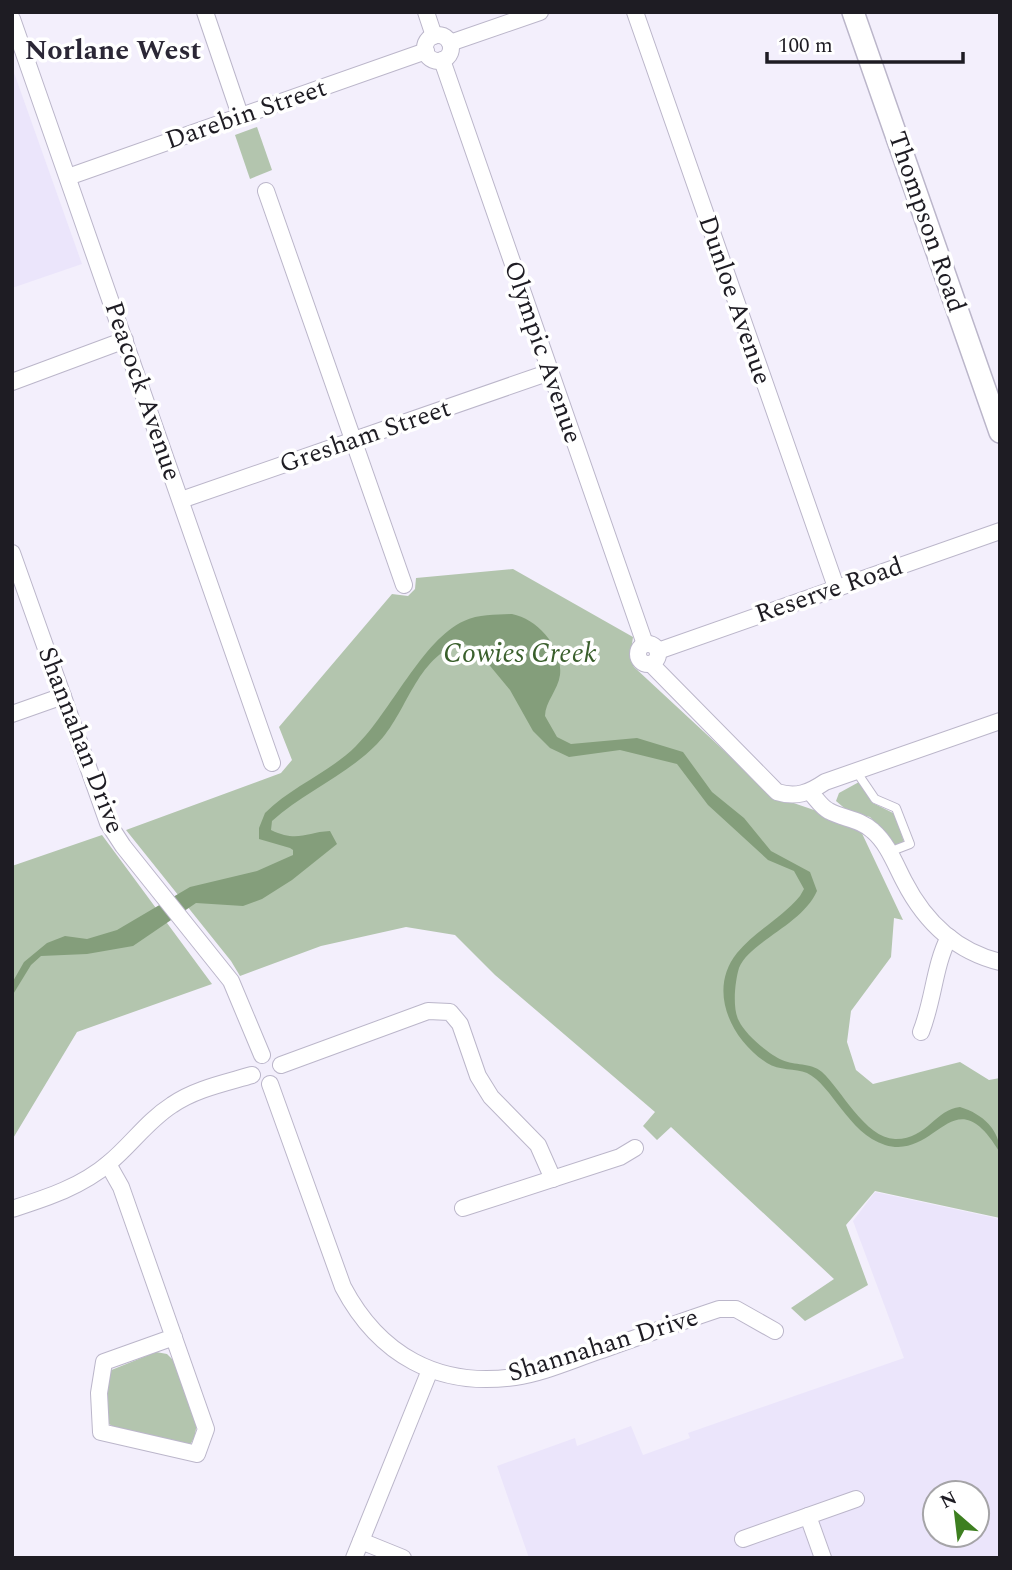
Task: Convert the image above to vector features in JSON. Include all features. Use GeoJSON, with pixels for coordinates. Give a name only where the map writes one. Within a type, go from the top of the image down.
{"type":"FeatureCollection","features":[{"type":"Feature","properties":{"kind":"main road","name":"Thompson Road"},"geometry":{"type":"LineString","coordinates":[[853,12],[1000,432]]}},
{"type":"Feature","properties":{"kind":"street"},"geometry":{"type":"LineString","coordinates":[[205,12],[240,115]]}},
{"type":"Feature","properties":{"kind":"street"},"geometry":{"type":"LineString","coordinates":[[426,12],[434,36]]}},
{"type":"Feature","properties":{"kind":"street"},"geometry":{"type":"LineString","coordinates":[[450,43],[540,12]]}},
{"type":"Feature","properties":{"kind":"street","name":"Dunloe Avenue"},"geometry":{"type":"LineString","coordinates":[[635,12],[836,587]]}},
{"type":"Feature","properties":{"kind":"street","name":"Peacock Avenue"},"geometry":{"type":"LineString","coordinates":[[12,19],[272,762]]}},
{"type":"Feature","properties":{"kind":"street"},"geometry":{"type":"LineString","coordinates":[[434,36],[441,36],[450,43],[449,55],[442,61],[430,58],[426,51],[426,44],[434,36]]}},
{"type":"Feature","properties":{"kind":"street","name":"Darebin Street"},"geometry":{"type":"LineString","coordinates":[[68,177],[426,51]]}},
{"type":"Feature","properties":{"kind":"street","name":"Olympic Avenue"},"geometry":{"type":"LineString","coordinates":[[442,61],[651,653]]}},
{"type":"Feature","properties":{"kind":"street"},"geometry":{"type":"LineString","coordinates":[[266,191],[404,585]]}},
{"type":"Feature","properties":{"kind":"street"},"geometry":{"type":"LineString","coordinates":[[12,382],[125,340]]}},
{"type":"Feature","properties":{"kind":"street","name":"Gresham Street"},"geometry":{"type":"LineString","coordinates":[[181,500],[550,372]]}},
{"type":"Feature","properties":{"kind":"street","name":"Reserve Road"},"geometry":{"type":"LineString","coordinates":[[651,653],[1000,531]]}},
{"type":"Feature","properties":{"kind":"street","name":"Shannahan Drive"},"geometry":{"type":"LineString","coordinates":[[12,553],[108,823],[231,981],[262,1055]]}},
{"type":"Feature","properties":{"kind":"street"},"geometry":{"type":"LineString","coordinates":[[651,653],[777,792],[789,796],[810,792],[825,782],[1000,721]]}},
{"type":"Feature","properties":{"kind":"street"},"geometry":{"type":"LineString","coordinates":[[12,713],[63,696]]}},
{"type":"Feature","properties":{"kind":"street"},"geometry":{"type":"LineString","coordinates":[[810,792],[829,811],[864,823],[890,852],[916,904],[949,937],[970,954],[1000,962]]}},
{"type":"Feature","properties":{"kind":"street"},"geometry":{"type":"LineString","coordinates":[[921,1032],[932,1004],[940,954],[949,937]]}},
{"type":"Feature","properties":{"kind":"street"},"geometry":{"type":"LineString","coordinates":[[281,1065],[428,1011],[450,1012],[460,1024],[478,1076],[491,1097],[538,1145],[553,1179]]}},
{"type":"Feature","properties":{"kind":"street"},"geometry":{"type":"LineString","coordinates":[[262,1055],[278,1058],[281,1065],[279,1080],[270,1084],[255,1081],[252,1075],[254,1060],[262,1055]]}},
{"type":"Feature","properties":{"kind":"street"},"geometry":{"type":"LineString","coordinates":[[12,1209],[44,1200],[108,1164],[156,1116],[193,1093],[252,1075]]}},
{"type":"Feature","properties":{"kind":"street","name":"Shannahan Drive"},"geometry":{"type":"LineString","coordinates":[[270,1084],[343,1287],[357,1314],[400,1354],[430,1370],[448,1377],[516,1377],[719,1309],[736,1309],[775,1331]]}},
{"type":"Feature","properties":{"kind":"street"},"geometry":{"type":"LineString","coordinates":[[463,1208],[620,1157],[635,1148]]}},
{"type":"Feature","properties":{"kind":"street"},"geometry":{"type":"LineString","coordinates":[[108,1164],[121,1187],[174,1337],[206,1429],[197,1454],[101,1432],[99,1394],[104,1362],[174,1337]]}},
{"type":"Feature","properties":{"kind":"street"},"geometry":{"type":"LineString","coordinates":[[354,1558],[430,1370]]}},
{"type":"Feature","properties":{"kind":"street"},"geometry":{"type":"LineString","coordinates":[[743,1539],[856,1499]]}},
{"type":"Feature","properties":{"kind":"street"},"geometry":{"type":"LineString","coordinates":[[808,1516],[823,1558]]}},
{"type":"Feature","properties":{"kind":"street"},"geometry":{"type":"LineString","coordinates":[[361,1541],[403,1558]]}},
{"type":"Feature","properties":{"kind":"lane"},"geometry":{"type":"LineString","coordinates":[[856,771],[876,799],[896,808],[902,818],[910,844],[890,852]]}},
{"type":"Feature","properties":{"kind":"shaded area"},"geometry":{"type":"Polygon","coordinates":[[[12,67],[82,264],[12,288],[12,67]]]}},
{"type":"Feature","properties":{"kind":"shaded area"},"geometry":{"type":"Polygon","coordinates":[[[257,127],[272,170],[250,179],[235,135],[257,127]]]}},
{"type":"Feature","properties":{"kind":"shaded area"},"geometry":{"type":"Polygon","coordinates":[[[513,569],[633,637],[630,658],[634,667],[773,796],[858,825],[903,920],[894,918],[891,957],[851,1011],[847,1042],[856,1070],[873,1084],[960,1062],[989,1080],[1000,1078],[1000,1218],[875,1191],[846,1225],[868,1285],[805,1321],[791,1308],[834,1279],[671,1127],[657,1140],[643,1126],[655,1112],[495,975],[455,935],[406,927],[321,946],[240,976],[231,961],[126,830],[281,773],[292,760],[279,727],[392,594],[408,596],[415,589],[416,578],[513,569]]]}},
{"type":"Feature","properties":{"kind":"shaded area"},"geometry":{"type":"Polygon","coordinates":[[[859,782],[873,803],[895,814],[904,842],[896,846],[870,817],[849,812],[836,801],[839,793],[859,782]]]}},
{"type":"Feature","properties":{"kind":"shaded area"},"geometry":{"type":"Polygon","coordinates":[[[102,835],[212,984],[77,1032],[12,1140],[12,866],[102,835]]]}},
{"type":"Feature","properties":{"kind":"shaded area"},"geometry":{"type":"Polygon","coordinates":[[[875,1192],[1000,1219],[1000,1558],[529,1558],[497,1466],[575,1438],[577,1446],[631,1426],[643,1455],[690,1438],[688,1433],[904,1358],[853,1221],[875,1192]]]}},
{"type":"Feature","properties":{"kind":"shaded area"},"geometry":{"type":"Polygon","coordinates":[[[156,1352],[167,1354],[175,1362],[193,1406],[196,1428],[188,1447],[116,1429],[108,1423],[105,1380],[109,1371],[156,1352]]]}},
{"type":"Feature","properties":{"kind":"water","name":"Cowies Creek"},"geometry":{"type":"Polygon","coordinates":[[[512,614],[539,628],[553,645],[557,655],[560,675],[545,716],[557,737],[571,744],[637,738],[683,752],[712,792],[744,818],[771,851],[810,872],[817,891],[810,903],[800,914],[753,950],[739,968],[735,987],[735,1009],[746,1032],[776,1057],[822,1072],[854,1112],[884,1137],[895,1139],[915,1135],[944,1113],[960,1107],[989,1124],[997,1137],[1000,1153],[984,1131],[970,1121],[957,1120],[919,1142],[903,1147],[885,1145],[861,1130],[816,1079],[802,1071],[772,1066],[754,1053],[734,1028],[727,1013],[724,983],[728,967],[737,953],[800,896],[804,889],[794,871],[768,860],[708,805],[677,764],[620,750],[569,757],[550,748],[533,731],[510,690],[476,649],[462,643],[433,660],[377,744],[352,765],[272,821],[271,830],[288,836],[330,831],[337,844],[292,880],[262,899],[243,906],[196,903],[133,946],[87,954],[41,956],[31,965],[12,996],[12,983],[24,962],[47,943],[65,936],[87,939],[117,930],[190,887],[257,871],[293,855],[290,848],[259,839],[259,828],[265,813],[356,746],[421,660],[449,630],[476,617],[512,614]]]}},
{"type":"Feature","properties":{"kind":"district","name":"Norlane West"},"geometry":{"type":"Point","coordinates":[113,50]}}]}
